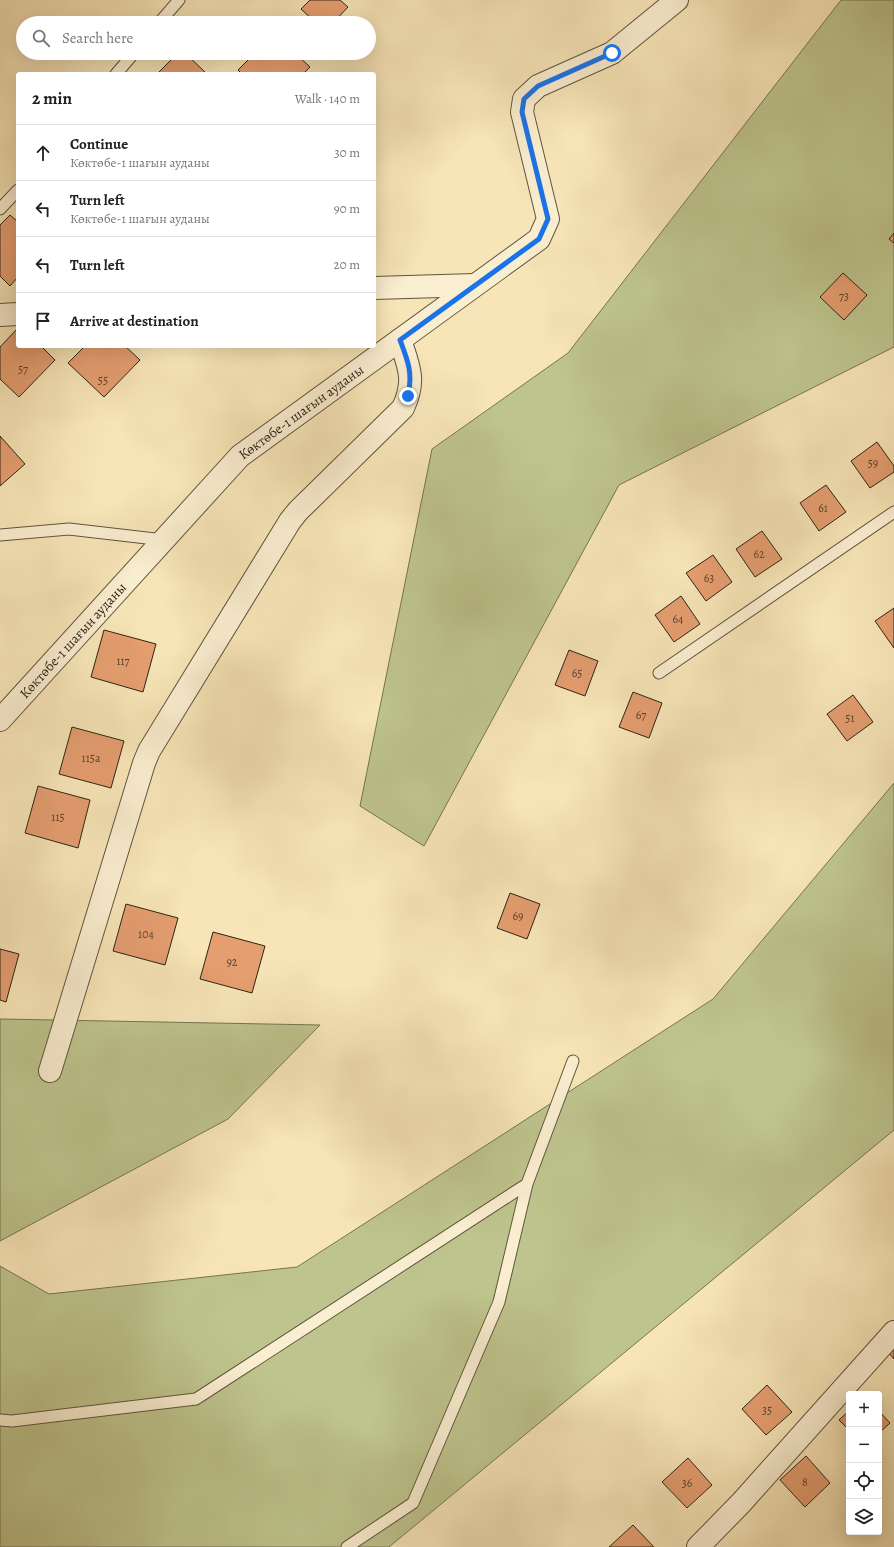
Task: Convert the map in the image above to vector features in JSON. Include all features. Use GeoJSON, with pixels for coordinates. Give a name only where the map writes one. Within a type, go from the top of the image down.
{"type":"FeatureCollection","features":[{"type":"Feature","properties":{"kind":"street","name":"Көктөбе-1 шағын ауданы"},"geometry":{"type":"LineString","coordinates":[[0,720],[240,456],[475,285],[514,259],[539,239],[548,219],[522,112],[524,99],[538,86],[612,53],[677,0]]}},
{"type":"Feature","properties":{"kind":"street"},"geometry":{"type":"LineString","coordinates":[[376,288],[475,285]]}},
{"type":"Feature","properties":{"kind":"street"},"geometry":{"type":"LineString","coordinates":[[0,315],[16,314]]}},
{"type":"Feature","properties":{"kind":"street"},"geometry":{"type":"LineString","coordinates":[[50,1071],[144,763],[149,751],[290,521],[298,511],[403,408],[410,386],[410,369],[400,340]]}},
{"type":"Feature","properties":{"kind":"street"},"geometry":{"type":"LineString","coordinates":[[698,1547],[741,1503],[894,1332]]}},
{"type":"Feature","properties":{"kind":"lane"},"geometry":{"type":"LineString","coordinates":[[165,16],[179,0]]}},
{"type":"Feature","properties":{"kind":"lane"},"geometry":{"type":"LineString","coordinates":[[118,72],[128,60]]}},
{"type":"Feature","properties":{"kind":"lane"},"geometry":{"type":"LineString","coordinates":[[0,209],[16,192]]}},
{"type":"Feature","properties":{"kind":"lane"},"geometry":{"type":"LineString","coordinates":[[659,673],[894,512]]}},
{"type":"Feature","properties":{"kind":"lane"},"geometry":{"type":"LineString","coordinates":[[0,535],[69,530],[164,540]]}},
{"type":"Feature","properties":{"kind":"lane"},"geometry":{"type":"LineString","coordinates":[[347,1547],[412,1503],[500,1302],[527,1184],[573,1061]]}},
{"type":"Feature","properties":{"kind":"lane"},"geometry":{"type":"LineString","coordinates":[[0,1420],[12,1420],[196,1399],[527,1184]]}},
{"type":"Feature","properties":{"kind":"green space"},"geometry":{"type":"Polygon","coordinates":[[[841,0],[894,0],[894,347],[619,485],[424,846],[360,806],[432,449],[568,353],[841,0]]]}},
{"type":"Feature","properties":{"kind":"green space"},"geometry":{"type":"Polygon","coordinates":[[[894,783],[894,1130],[389,1547],[0,1547],[0,1266],[49,1294],[297,1267],[713,999],[894,783]]]}},
{"type":"Feature","properties":{"kind":"green space"},"geometry":{"type":"Polygon","coordinates":[[[0,1019],[320,1025],[228,1119],[0,1241],[0,1019]]]}},
{"type":"Feature","properties":{"kind":"building"},"geometry":{"type":"Polygon","coordinates":[[[310,0],[340,0],[348,7],[340,16],[308,16],[301,9],[310,0]]]}},
{"type":"Feature","properties":{"kind":"building"},"geometry":{"type":"Polygon","coordinates":[[[171,60],[192,60],[205,72],[159,72],[171,60]]]}},
{"type":"Feature","properties":{"kind":"building"},"geometry":{"type":"Polygon","coordinates":[[[248,60],[302,60],[310,67],[305,72],[240,72],[238,70],[248,60]]]}},
{"type":"Feature","properties":{"kind":"building"},"geometry":{"type":"Polygon","coordinates":[[[10,215],[16,220],[16,279],[10,286],[0,276],[0,225],[10,215]]]}},
{"type":"Feature","properties":{"kind":"building"},"geometry":{"type":"Polygon","coordinates":[[[894,233],[894,243],[889,239],[894,233]]]}},
{"type":"Feature","properties":{"kind":"building"},"geometry":{"type":"Polygon","coordinates":[[[843,273],[867,295],[844,320],[820,297],[843,273]]]}},
{"type":"Feature","properties":{"kind":"building"},"geometry":{"type":"Polygon","coordinates":[[[16,330],[16,348],[43,348],[55,360],[19,397],[0,379],[0,347],[16,330]]]}},
{"type":"Feature","properties":{"kind":"building"},"geometry":{"type":"Polygon","coordinates":[[[83,348],[127,348],[140,360],[104,397],[68,363],[83,348]]]}},
{"type":"Feature","properties":{"kind":"building"},"geometry":{"type":"Polygon","coordinates":[[[0,436],[25,464],[0,486],[0,436]]]}},
{"type":"Feature","properties":{"kind":"building"},"geometry":{"type":"Polygon","coordinates":[[[877,442],[894,466],[894,472],[870,488],[851,461],[877,442]]]}},
{"type":"Feature","properties":{"kind":"building"},"geometry":{"type":"Polygon","coordinates":[[[826,485],[846,512],[819,531],[800,503],[826,485]]]}},
{"type":"Feature","properties":{"kind":"building"},"geometry":{"type":"Polygon","coordinates":[[[762,531],[782,559],[755,577],[736,549],[762,531]]]}},
{"type":"Feature","properties":{"kind":"building"},"geometry":{"type":"Polygon","coordinates":[[[713,555],[732,582],[706,601],[686,573],[713,555]]]}},
{"type":"Feature","properties":{"kind":"building"},"geometry":{"type":"Polygon","coordinates":[[[681,596],[700,624],[674,642],[655,615],[681,596]]]}},
{"type":"Feature","properties":{"kind":"building"},"geometry":{"type":"Polygon","coordinates":[[[894,608],[894,648],[875,621],[894,608]]]}},
{"type":"Feature","properties":{"kind":"building"},"geometry":{"type":"Polygon","coordinates":[[[104,630],[156,644],[143,692],[91,677],[104,630]]]}},
{"type":"Feature","properties":{"kind":"building"},"geometry":{"type":"Polygon","coordinates":[[[569,650],[598,661],[585,696],[555,685],[569,650]]]}},
{"type":"Feature","properties":{"kind":"building"},"geometry":{"type":"Polygon","coordinates":[[[633,692],[662,703],[649,738],[619,727],[633,692]]]}},
{"type":"Feature","properties":{"kind":"building"},"geometry":{"type":"Polygon","coordinates":[[[853,695],[873,722],[847,741],[827,714],[853,695]]]}},
{"type":"Feature","properties":{"kind":"building"},"geometry":{"type":"Polygon","coordinates":[[[72,727],[124,741],[111,788],[59,774],[72,727]]]}},
{"type":"Feature","properties":{"kind":"building"},"geometry":{"type":"Polygon","coordinates":[[[38,786],[90,800],[78,848],[25,833],[38,786]]]}},
{"type":"Feature","properties":{"kind":"building"},"geometry":{"type":"Polygon","coordinates":[[[510,893],[540,904],[527,939],[497,928],[510,893]]]}},
{"type":"Feature","properties":{"kind":"building"},"geometry":{"type":"Polygon","coordinates":[[[126,904],[178,918],[165,965],[113,951],[126,904]]]}},
{"type":"Feature","properties":{"kind":"building"},"geometry":{"type":"Polygon","coordinates":[[[213,932],[265,946],[252,993],[200,979],[213,932]]]}},
{"type":"Feature","properties":{"kind":"building"},"geometry":{"type":"Polygon","coordinates":[[[0,949],[19,954],[6,1002],[0,1000],[0,949]]]}},
{"type":"Feature","properties":{"kind":"building"},"geometry":{"type":"Polygon","coordinates":[[[894,1348],[894,1359],[889,1353],[894,1348]]]}},
{"type":"Feature","properties":{"kind":"building"},"geometry":{"type":"Polygon","coordinates":[[[767,1385],[792,1412],[766,1435],[742,1409],[767,1385]]]}},
{"type":"Feature","properties":{"kind":"building"},"geometry":{"type":"Polygon","coordinates":[[[846,1414],[846,1427],[839,1420],[846,1414]]]}},
{"type":"Feature","properties":{"kind":"building"},"geometry":{"type":"Polygon","coordinates":[[[882,1414],[890,1423],[882,1430],[882,1414]]]}},
{"type":"Feature","properties":{"kind":"building"},"geometry":{"type":"Polygon","coordinates":[[[806,1456],[830,1483],[805,1507],[780,1480],[806,1456]]]}},
{"type":"Feature","properties":{"kind":"building"},"geometry":{"type":"Polygon","coordinates":[[[688,1458],[712,1485],[687,1508],[662,1482],[688,1458]]]}},
{"type":"Feature","properties":{"kind":"building"},"geometry":{"type":"Polygon","coordinates":[[[633,1525],[654,1547],[609,1547],[633,1525]]]}},
{"type":"Feature","properties":{"kind":"route"},"geometry":{"type":"LineString","coordinates":[[408,396],[410,386],[410,369],[400,340],[475,285],[514,259],[539,239],[548,219],[522,112],[524,99],[538,86],[612,53]]}}]}
